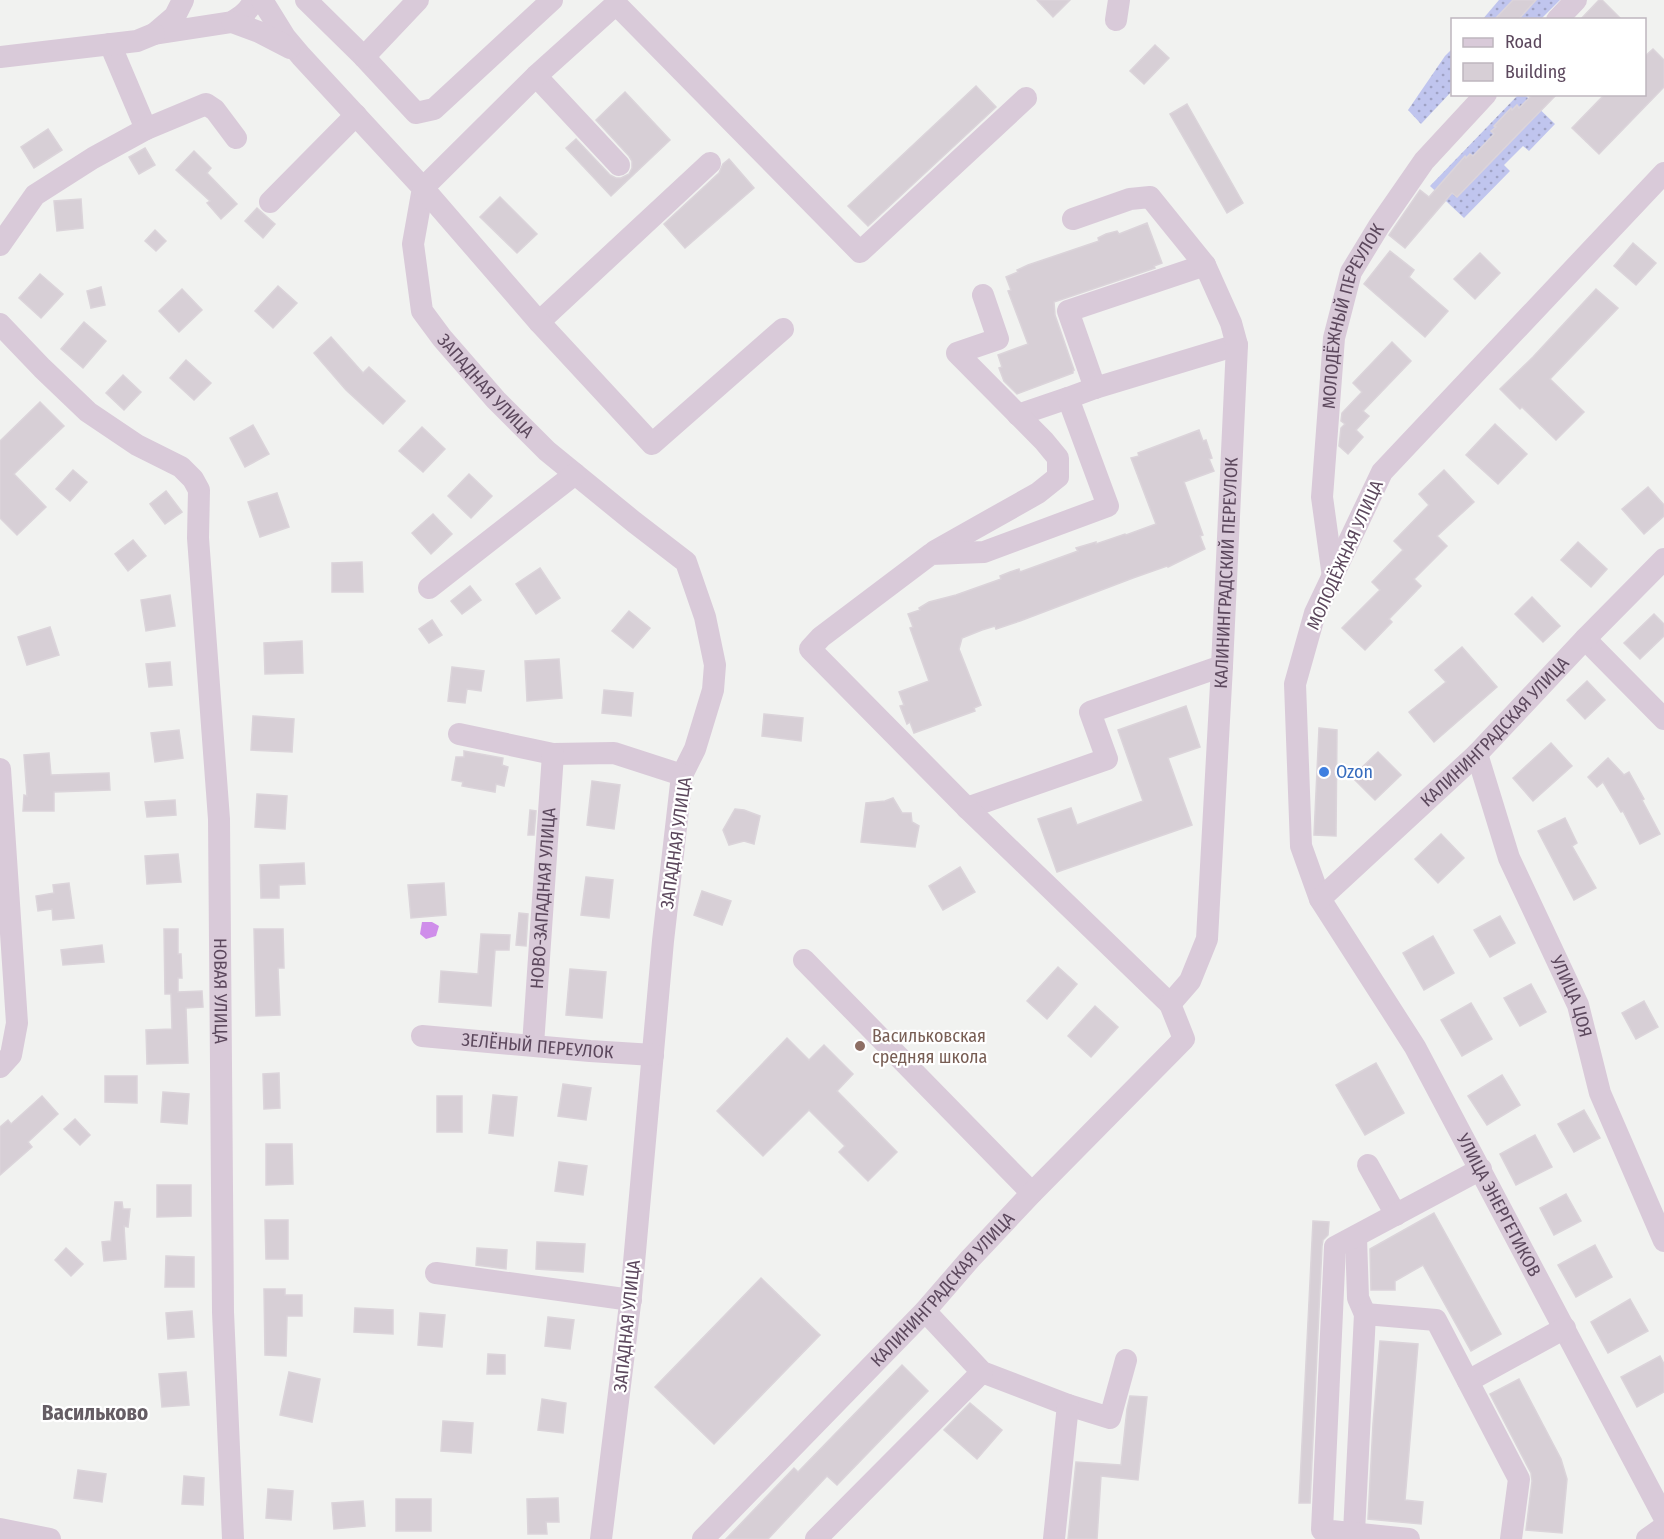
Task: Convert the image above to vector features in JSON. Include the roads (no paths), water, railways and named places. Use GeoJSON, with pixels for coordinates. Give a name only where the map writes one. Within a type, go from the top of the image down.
{"type":"FeatureCollection","features":[{"type":"Feature","properties":{"kind":"street"},"geometry":{"type":"LineString","coordinates":[[154,34],[175,16],[185,0],[198,16],[209,22],[253,29],[282,43],[301,56]]}},
{"type":"Feature","properties":{"kind":"street"},"geometry":{"type":"LineString","coordinates":[[0,57],[138,40],[154,34],[226,23],[242,16],[254,0]]}},
{"type":"Feature","properties":{"kind":"street"},"geometry":{"type":"LineString","coordinates":[[262,0],[285,38],[652,444],[783,329]]}},
{"type":"Feature","properties":{"kind":"street"},"geometry":{"type":"LineString","coordinates":[[306,0],[364,57],[416,113],[434,109],[552,0]]}},
{"type":"Feature","properties":{"kind":"street"},"geometry":{"type":"LineString","coordinates":[[364,57],[418,0]]}},
{"type":"Feature","properties":{"kind":"street"},"geometry":{"type":"LineString","coordinates":[[1559,18],[1576,0]]}},
{"type":"Feature","properties":{"kind":"street"},"geometry":{"type":"LineString","coordinates":[[423,188],[614,1],[860,252],[1026,98]]}},
{"type":"Feature","properties":{"kind":"street"},"geometry":{"type":"LineString","coordinates":[[110,44],[146,129]]}},
{"type":"Feature","properties":{"kind":"street"},"geometry":{"type":"LineString","coordinates":[[536,76],[619,165]]}},
{"type":"Feature","properties":{"kind":"street","name":"МОЛОДЁЖНЫЙ ПЕРЕУЛОК"},"geometry":{"type":"LineString","coordinates":[[1333,577],[1322,497],[1334,338],[1351,273],[1379,225],[1424,161],[1484,96]]}},
{"type":"Feature","properties":{"kind":"street"},"geometry":{"type":"LineString","coordinates":[[0,245],[34,195],[93,158],[146,129],[206,104],[215,110],[236,138]]}},
{"type":"Feature","properties":{"kind":"street"},"geometry":{"type":"LineString","coordinates":[[270,202],[356,115]]}},
{"type":"Feature","properties":{"kind":"street"},"geometry":{"type":"LineString","coordinates":[[539,321],[710,163]]}},
{"type":"Feature","properties":{"kind":"street","name":"МОЛОДЁЖНАЯ УЛИЦА"},"geometry":{"type":"LineString","coordinates":[[1320,899],[1301,846],[1295,684],[1315,613],[1382,472],[1664,173]]}},
{"type":"Feature","properties":{"kind":"street","name":"ЗАПАДНАЯ УЛИЦА"},"geometry":{"type":"LineString","coordinates":[[423,188],[413,244],[422,311],[496,400],[547,451],[686,562],[705,617],[715,665],[713,690],[695,749],[682,775],[663,941],[631,1300],[601,1539]]}},
{"type":"Feature","properties":{"kind":"street","name":"КАЛИНИНГРАДСКИЙ ПЕРЕУЛОК"},"geometry":{"type":"LineString","coordinates":[[1073,219],[1130,199],[1150,197],[1204,265],[1232,323],[1237,345],[1207,939],[1190,981],[1170,1004]]}},
{"type":"Feature","properties":{"kind":"street"},"geometry":{"type":"LineString","coordinates":[[1095,388],[1068,311],[1204,265]]}},
{"type":"Feature","properties":{"kind":"street"},"geometry":{"type":"LineString","coordinates":[[983,295],[998,339],[957,353],[1058,458],[1058,477],[1038,493],[931,554],[821,637],[810,650],[967,808],[1170,1004]]}},
{"type":"Feature","properties":{"kind":"street","name":"НОВАЯ УЛИЦА"},"geometry":{"type":"LineString","coordinates":[[0,324],[88,411],[137,445],[181,466],[199,490],[198,538],[219,819],[223,1312],[233,1539]]}},
{"type":"Feature","properties":{"kind":"street"},"geometry":{"type":"LineString","coordinates":[[1018,415],[1095,388],[1237,345]]}},
{"type":"Feature","properties":{"kind":"street"},"geometry":{"type":"LineString","coordinates":[[931,554],[984,552],[1108,506],[1068,398]]}},
{"type":"Feature","properties":{"kind":"street"},"geometry":{"type":"LineString","coordinates":[[429,588],[575,474]]}},
{"type":"Feature","properties":{"kind":"street","name":"КАЛИНИНГРАДСКАЯ УЛИЦА"},"geometry":{"type":"LineString","coordinates":[[1320,899],[1477,754],[1664,559]]}},
{"type":"Feature","properties":{"kind":"street"},"geometry":{"type":"LineString","coordinates":[[1585,639],[1664,719]]}},
{"type":"Feature","properties":{"kind":"street"},"geometry":{"type":"LineString","coordinates":[[967,808],[1107,759],[1090,712],[1222,666]]}},
{"type":"Feature","properties":{"kind":"street"},"geometry":{"type":"LineString","coordinates":[[459,734],[553,754],[614,753],[682,775]]}},
{"type":"Feature","properties":{"kind":"street","name":"НОВО-ЗАПАДНАЯ УЛИЦА"},"geometry":{"type":"LineString","coordinates":[[533,1045],[553,754]]}},
{"type":"Feature","properties":{"kind":"street","name":"УЛИЦА ЦОЯ"},"geometry":{"type":"LineString","coordinates":[[1477,754],[1509,858],[1578,1005],[1600,1093],[1664,1241]]}},
{"type":"Feature","properties":{"kind":"street"},"geometry":{"type":"LineString","coordinates":[[0,769],[17,1023],[12,1055],[0,1067]]}},
{"type":"Feature","properties":{"kind":"street","name":"УЛИЦА ЭНЕРГЕТИКОВ"},"geometry":{"type":"LineString","coordinates":[[1320,899],[1415,1047],[1664,1517]]}},
{"type":"Feature","properties":{"kind":"street"},"geometry":{"type":"LineString","coordinates":[[804,960],[1032,1193]]}},
{"type":"Feature","properties":{"kind":"street","name":"КАЛИНИНГРАДСКАЯ УЛИЦА"},"geometry":{"type":"LineString","coordinates":[[703,1539],[925,1311],[1032,1193],[1184,1040],[1170,1004]]}},
{"type":"Feature","properties":{"kind":"street","name":"ЗЕЛЁНЫЙ ПЕРЕУЛОК"},"geometry":{"type":"LineString","coordinates":[[422,1035],[590,1052],[653,1055]]}},
{"type":"Feature","properties":{"kind":"street"},"geometry":{"type":"LineString","coordinates":[[1368,1165],[1396,1215]]}},
{"type":"Feature","properties":{"kind":"street"},"geometry":{"type":"LineString","coordinates":[[1409,1539],[1322,1530],[1335,1247],[1356,1238],[1481,1169]]}},
{"type":"Feature","properties":{"kind":"street"},"geometry":{"type":"LineString","coordinates":[[1354,1532],[1365,1314],[1358,1298],[1356,1238]]}},
{"type":"Feature","properties":{"kind":"street"},"geometry":{"type":"LineString","coordinates":[[436,1273],[631,1300]]}},
{"type":"Feature","properties":{"kind":"street"},"geometry":{"type":"LineString","coordinates":[[925,1311],[982,1372],[1068,1405],[1110,1418],[1126,1360]]}},
{"type":"Feature","properties":{"kind":"street"},"geometry":{"type":"LineString","coordinates":[[1365,1314],[1436,1320],[1520,1479],[1512,1539]]}},
{"type":"Feature","properties":{"kind":"street"},"geometry":{"type":"LineString","coordinates":[[1468,1381],[1565,1328]]}},
{"type":"Feature","properties":{"kind":"street"},"geometry":{"type":"LineString","coordinates":[[816,1539],[982,1372]]}},
{"type":"Feature","properties":{"kind":"street"},"geometry":{"type":"LineString","coordinates":[[1053,1539],[1068,1405]]}},
{"type":"Feature","properties":{"kind":"street"},"geometry":{"type":"LineString","coordinates":[[1647,1539],[1664,1527]]}},
{"type":"Feature","properties":{"kind":"street"},"geometry":{"type":"LineString","coordinates":[[0,1529],[50,1539]]}},
{"type":"Feature","properties":{"kind":"place","name":"Ozon"},"geometry":{"type":"Point","coordinates":[1324,772]}},
{"type":"Feature","properties":{"kind":"place","name":"Васильковская средняя школа"},"geometry":{"type":"Point","coordinates":[860,1046]}},
{"type":"Feature","properties":{"kind":"district","name":"Васильково"},"geometry":{"type":"Point","coordinates":[95,1413]}}]}
